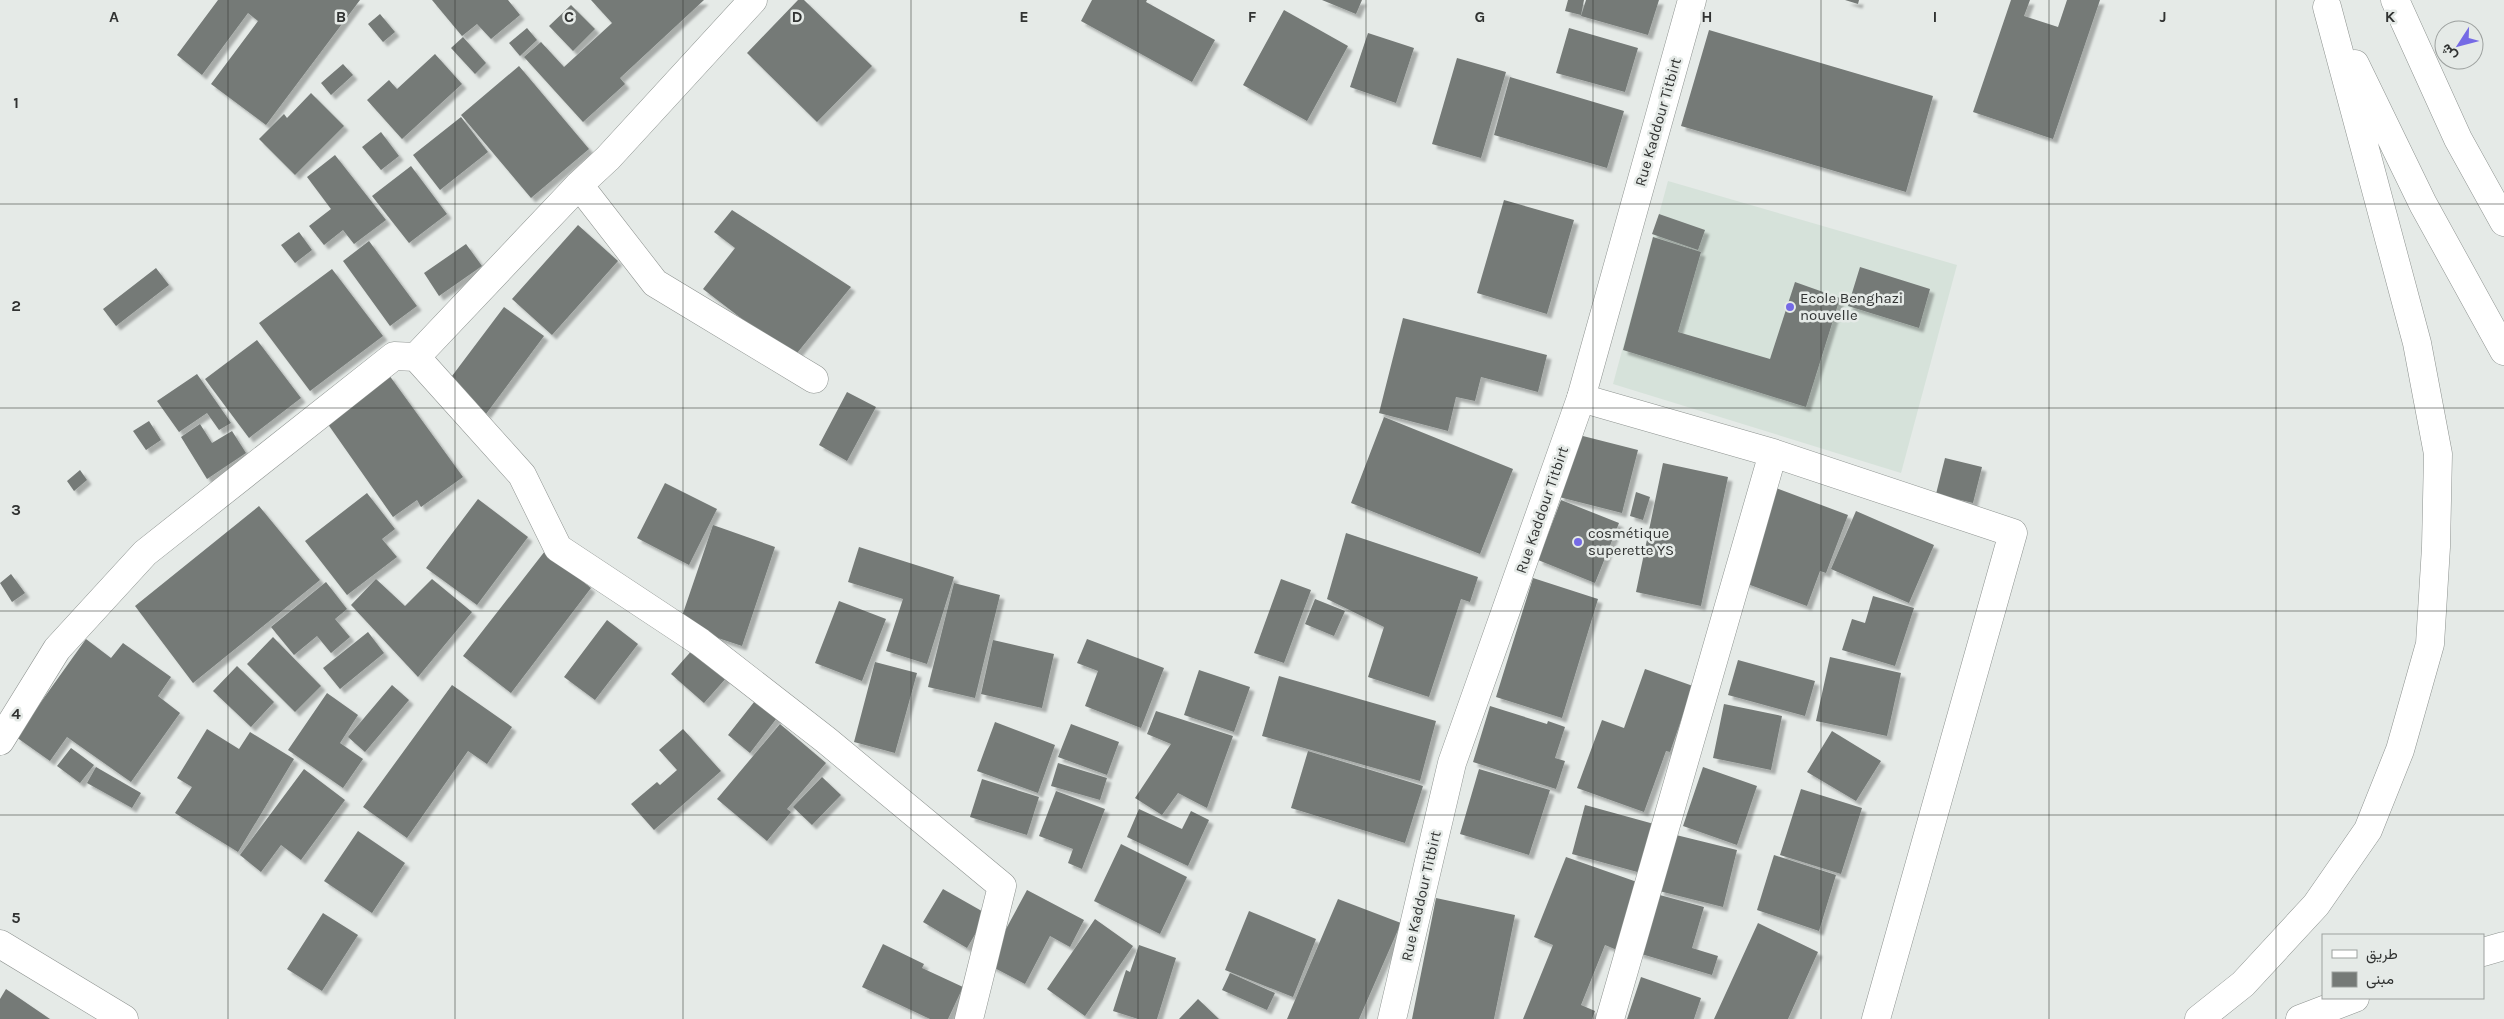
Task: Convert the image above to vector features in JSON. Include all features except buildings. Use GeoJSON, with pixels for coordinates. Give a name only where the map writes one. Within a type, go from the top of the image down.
{"type":"FeatureCollection","features":[{"type":"Feature","properties":{"kind":"main road"},"geometry":{"type":"LineString","coordinates":[[416,357],[579,185],[608,158],[753,0]]}},
{"type":"Feature","properties":{"kind":"main road","name":"Rue Kaddour Titbirt"},"geometry":{"type":"LineString","coordinates":[[1392,1019],[1452,763],[1582,398],[1692,0]]}},
{"type":"Feature","properties":{"kind":"main road"},"geometry":{"type":"LineString","coordinates":[[2395,0],[2458,139],[2504,222]]}},
{"type":"Feature","properties":{"kind":"main road"},"geometry":{"type":"LineString","coordinates":[[2325,4],[2423,204],[2504,351]]}},
{"type":"Feature","properties":{"kind":"main road"},"geometry":{"type":"LineString","coordinates":[[2200,1019],[2243,984],[2316,905],[2368,830],[2400,750],[2430,644],[2436,547],[2438,454],[2417,343],[2325,4]]}},
{"type":"Feature","properties":{"kind":"main road"},"geometry":{"type":"LineString","coordinates":[[579,185],[655,283],[814,379]]}},
{"type":"Feature","properties":{"kind":"main road"},"geometry":{"type":"LineString","coordinates":[[0,741],[57,649],[145,553],[394,356],[416,357],[522,475],[558,548],[700,642],[826,740],[1002,886],[969,1019]]}},
{"type":"Feature","properties":{"kind":"main road"},"geometry":{"type":"LineString","coordinates":[[1582,398],[1773,453],[2013,533],[1876,1019]]}},
{"type":"Feature","properties":{"kind":"main road"},"geometry":{"type":"LineString","coordinates":[[1610,1019],[1773,453]]}},
{"type":"Feature","properties":{"kind":"main road"},"geometry":{"type":"LineString","coordinates":[[0,944],[124,1019]]}},
{"type":"Feature","properties":{"kind":"main road"},"geometry":{"type":"LineString","coordinates":[[2484,952],[2504,946]]}},
{"type":"Feature","properties":{"kind":"main road"},"geometry":{"type":"LineString","coordinates":[[2300,1019],[2352,999]]}},
{"type":"Feature","properties":{"kind":"shaded area","name":"Ecole Benghazi nouvelle"},"geometry":{"type":"Polygon","coordinates":[[[1668,181],[1957,265],[1901,473],[1613,384],[1668,181]]]}},
{"type":"Feature","properties":{"kind":"place","name":"Ecole Benghazi nouvelle"},"geometry":{"type":"Point","coordinates":[1790,307]}},
{"type":"Feature","properties":{"kind":"place","name":"cosmétique superette YS"},"geometry":{"type":"Point","coordinates":[1578,542]}}]}
